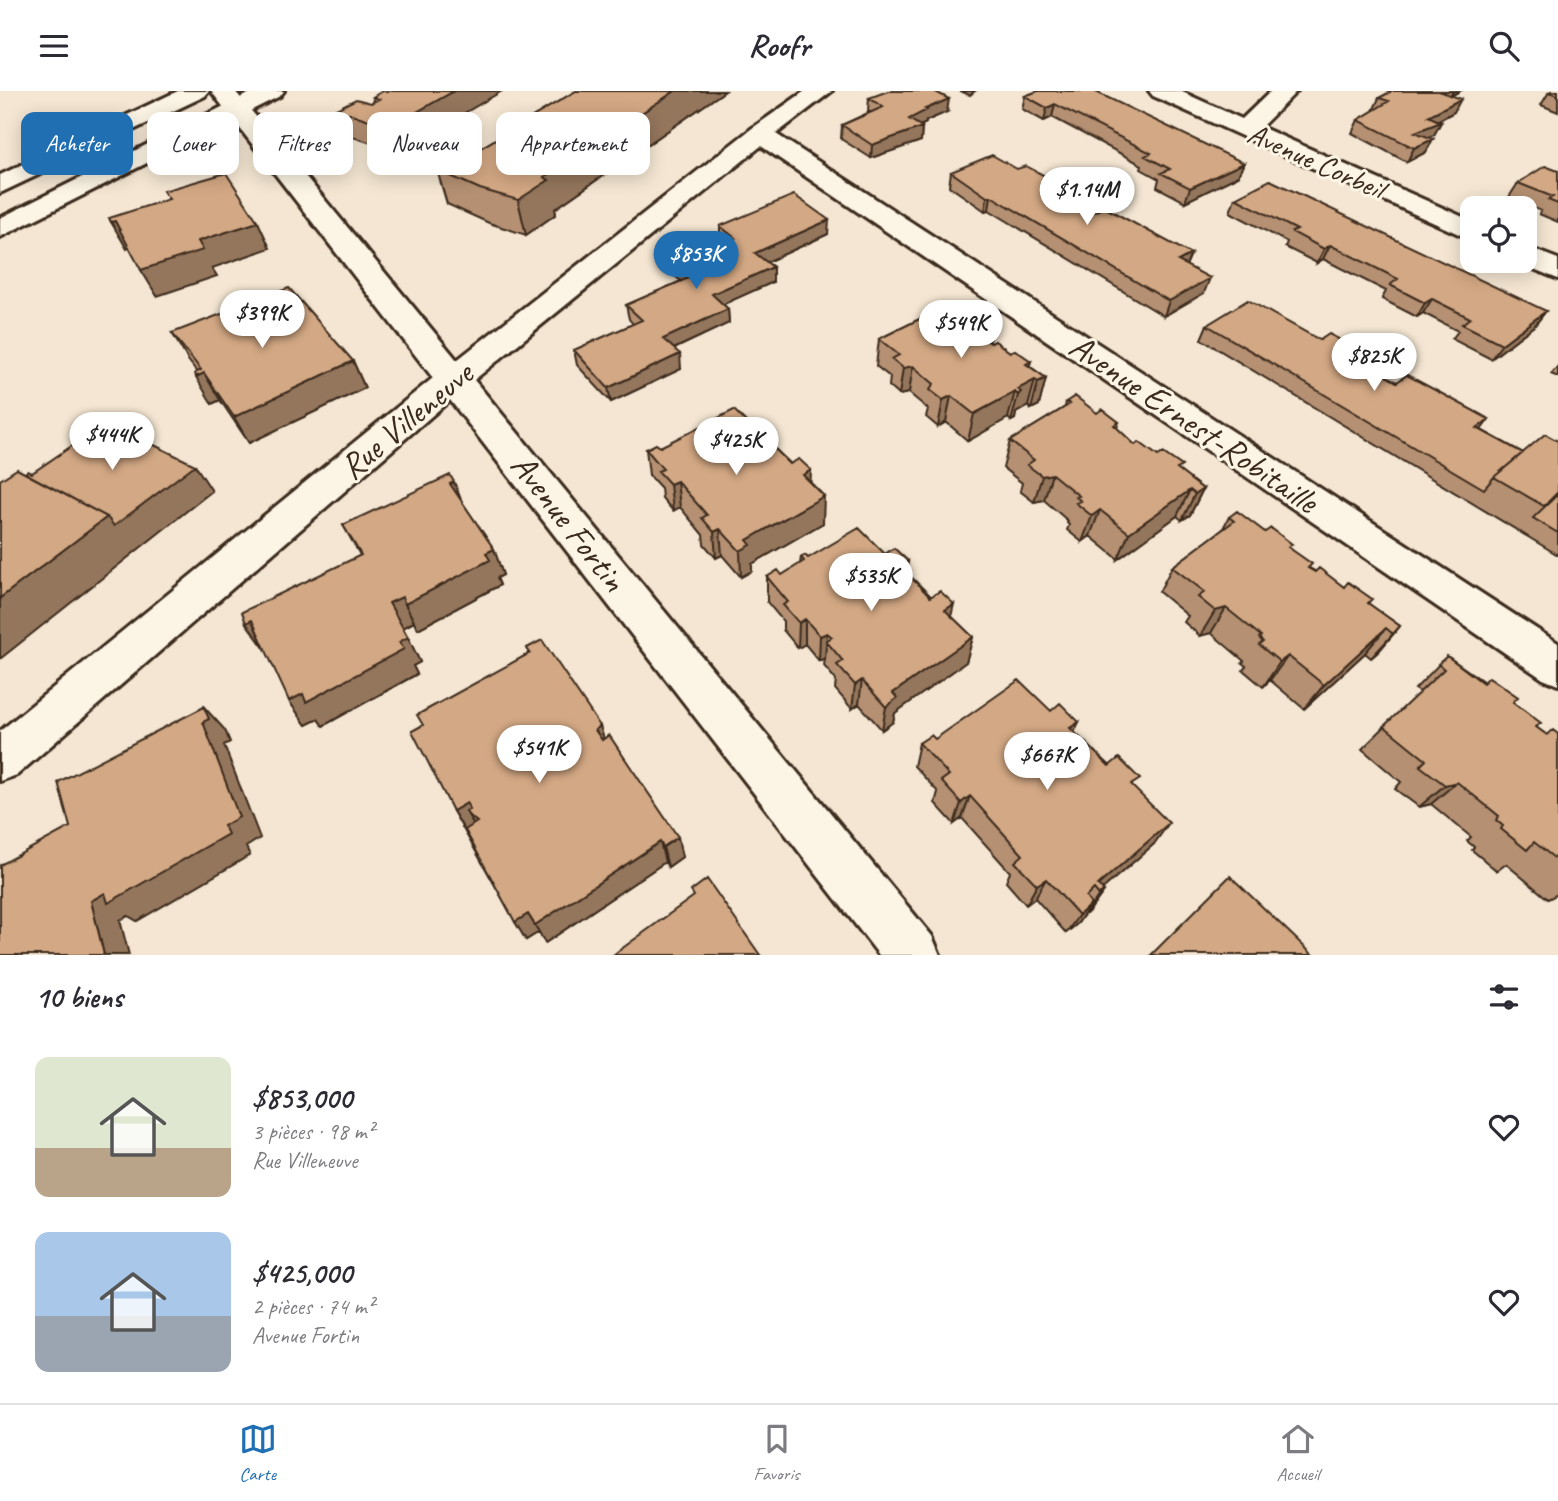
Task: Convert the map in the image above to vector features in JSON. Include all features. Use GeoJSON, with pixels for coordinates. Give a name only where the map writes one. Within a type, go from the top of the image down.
{"type":"FeatureCollection","features":[{"type":"Feature","properties":{"kind":"street"},"geometry":{"type":"LineString","coordinates":[[0,185],[197,91]]}},
{"type":"Feature","properties":{"kind":"street"},"geometry":{"type":"LineString","coordinates":[[0,229],[229,100],[272,91]]}},
{"type":"Feature","properties":{"kind":"street","name":"Rue Villeneuve"},"geometry":{"type":"LineString","coordinates":[[0,759],[455,378],[760,134],[820,91]]}},
{"type":"Feature","properties":{"kind":"street","name":"Avenue Corbeil"},"geometry":{"type":"LineString","coordinates":[[1161,91],[1460,227]]}},
{"type":"Feature","properties":{"kind":"street"},"geometry":{"type":"LineString","coordinates":[[1245,129],[1285,91]]}},
{"type":"Feature","properties":{"kind":"street","name":"Avenue Fortin"},"geometry":{"type":"LineString","coordinates":[[229,100],[455,378],[913,955]]}},
{"type":"Feature","properties":{"kind":"street","name":"Avenue Ernest-Robitaille"},"geometry":{"type":"LineString","coordinates":[[760,134],[1558,666]]}},
{"type":"Feature","properties":{"kind":"street"},"geometry":{"type":"LineString","coordinates":[[1537,261],[1558,270]]}},
{"type":"Feature","properties":{"kind":"building"},"geometry":{"type":"Polygon","coordinates":[[[383,91],[454,91],[417,112],[367,112],[367,119],[353,115],[353,112],[336,109],[356,99],[371,103],[379,99],[373,97],[383,91]]]}},
{"type":"Feature","properties":{"kind":"building"},"geometry":{"type":"Polygon","coordinates":[[[576,91],[675,91],[643,112],[541,112],[576,91]]]}},
{"type":"Feature","properties":{"kind":"building"},"geometry":{"type":"Polygon","coordinates":[[[888,91],[934,91],[949,99],[909,119],[922,127],[872,145],[842,125],[883,107],[869,98],[888,91]]]}},
{"type":"Feature","properties":{"kind":"building"},"geometry":{"type":"Polygon","coordinates":[[[1038,91],[1094,91],[1244,163],[1190,188],[1161,173],[1170,169],[1145,156],[1151,153],[1055,104],[1047,108],[1025,96],[1038,91]]]}},
{"type":"Feature","properties":{"kind":"building"},"geometry":{"type":"Polygon","coordinates":[[[1392,91],[1439,91],[1461,99],[1428,116],[1441,122],[1415,132],[1433,139],[1414,148],[1358,120],[1389,101],[1379,98],[1392,91]]]}},
{"type":"Feature","properties":{"kind":"building"},"geometry":{"type":"Polygon","coordinates":[[[496,139],[496,175],[547,175],[544,177],[549,180],[518,200],[480,189],[448,175],[482,175],[482,147],[496,139]]]}},
{"type":"Feature","properties":{"kind":"building"},"geometry":{"type":"Polygon","coordinates":[[[992,155],[1017,169],[1026,166],[1049,178],[1042,183],[1094,212],[1104,207],[1191,254],[1178,261],[1210,278],[1169,301],[991,196],[987,197],[951,172],[992,155]]]}},
{"type":"Feature","properties":{"kind":"building"},"geometry":{"type":"Polygon","coordinates":[[[1545,166],[1558,171],[1558,204],[1548,200],[1553,197],[1518,183],[1545,166]]]}},
{"type":"Feature","properties":{"kind":"building"},"geometry":{"type":"Polygon","coordinates":[[[227,175],[258,222],[198,241],[203,250],[141,270],[115,221],[111,222],[109,218],[169,199],[163,191],[227,175]]]}},
{"type":"Feature","properties":{"kind":"building"},"geometry":{"type":"Polygon","coordinates":[[[1270,180],[1460,270],[1460,273],[1466,273],[1546,311],[1502,344],[1462,324],[1470,318],[1432,299],[1425,303],[1390,285],[1398,279],[1330,245],[1324,249],[1292,232],[1297,230],[1235,198],[1270,180]]]}},
{"type":"Feature","properties":{"kind":"building"},"geometry":{"type":"Polygon","coordinates":[[[794,195],[829,220],[755,253],[773,267],[712,294],[728,309],[663,339],[680,354],[608,388],[574,350],[642,320],[626,305],[691,277],[675,263],[735,238],[720,226],[794,195]]]}},
{"type":"Feature","properties":{"kind":"building"},"geometry":{"type":"Polygon","coordinates":[[[289,288],[353,361],[234,417],[204,373],[196,377],[195,373],[201,370],[172,333],[289,288]]]}},
{"type":"Feature","properties":{"kind":"building"},"geometry":{"type":"Polygon","coordinates":[[[1248,300],[1320,340],[1329,334],[1367,354],[1358,360],[1397,382],[1407,375],[1489,419],[1477,428],[1523,453],[1484,489],[1207,325],[1248,300]]]}},
{"type":"Feature","properties":{"kind":"building"},"geometry":{"type":"Polygon","coordinates":[[[943,304],[960,317],[966,314],[981,324],[975,327],[990,338],[986,340],[991,343],[995,341],[1010,352],[1015,350],[1031,361],[1026,364],[1046,378],[1038,382],[1035,380],[1018,389],[1021,392],[1018,395],[1015,392],[974,414],[951,396],[943,400],[930,390],[934,384],[913,366],[903,368],[892,359],[899,355],[879,339],[938,310],[934,308],[943,304]]]}},
{"type":"Feature","properties":{"kind":"building"},"geometry":{"type":"Polygon","coordinates":[[[1075,396],[1097,413],[1102,409],[1119,422],[1114,425],[1135,445],[1139,442],[1158,456],[1163,453],[1182,466],[1177,469],[1203,489],[1195,494],[1190,490],[1129,533],[1100,510],[1092,516],[1076,503],[1081,501],[1076,497],[1079,496],[1052,474],[1042,476],[1027,465],[1034,460],[1010,441],[1070,404],[1066,402],[1075,396]]]}},
{"type":"Feature","properties":{"kind":"building"},"geometry":{"type":"Polygon","coordinates":[[[734,410],[754,430],[763,425],[774,436],[766,440],[790,464],[799,459],[811,470],[803,475],[824,496],[747,540],[751,545],[740,551],[720,529],[714,532],[702,518],[707,515],[677,481],[670,484],[658,471],[663,469],[646,449],[656,444],[660,447],[734,410]]]}},
{"type":"Feature","properties":{"kind":"building"},"geometry":{"type":"Polygon","coordinates":[[[107,422],[195,465],[114,526],[107,517],[25,473],[32,473],[107,422]]]}},
{"type":"Feature","properties":{"kind":"building"},"geometry":{"type":"Polygon","coordinates":[[[1545,434],[1558,441],[1558,492],[1544,506],[1494,477],[1545,434]]]}},
{"type":"Feature","properties":{"kind":"building"},"geometry":{"type":"Polygon","coordinates":[[[17,469],[107,517],[0,598],[0,480],[17,469]]]}},
{"type":"Feature","properties":{"kind":"building"},"geometry":{"type":"Polygon","coordinates":[[[450,475],[454,482],[450,484],[494,549],[486,553],[490,560],[405,604],[402,597],[389,603],[408,637],[399,642],[404,649],[306,702],[303,694],[289,701],[252,620],[246,623],[242,612],[361,555],[343,525],[450,475]]]}},
{"type":"Feature","properties":{"kind":"building"},"geometry":{"type":"Polygon","coordinates":[[[1558,494],[1558,533],[1533,518],[1558,494]]]}},
{"type":"Feature","properties":{"kind":"building"},"geometry":{"type":"Polygon","coordinates":[[[1237,511],[1265,532],[1271,528],[1292,544],[1288,547],[1312,564],[1308,568],[1315,572],[1319,568],[1344,587],[1348,582],[1372,599],[1368,603],[1400,626],[1393,634],[1386,628],[1324,685],[1288,656],[1280,662],[1259,645],[1263,642],[1259,638],[1261,636],[1226,608],[1215,611],[1198,597],[1205,592],[1172,567],[1234,521],[1229,517],[1237,511]]]}},
{"type":"Feature","properties":{"kind":"building"},"geometry":{"type":"Polygon","coordinates":[[[859,528],[885,554],[894,548],[908,561],[900,566],[930,597],[940,591],[954,604],[945,610],[973,637],[893,693],[897,698],[886,707],[862,680],[855,685],[837,665],[843,661],[826,641],[832,637],[827,633],[820,636],[805,619],[799,623],[783,605],[788,602],[767,577],[778,570],[782,575],[804,561],[801,557],[805,555],[808,558],[859,528]]]}},
{"type":"Feature","properties":{"kind":"building"},"geometry":{"type":"Polygon","coordinates":[[[542,640],[600,726],[595,730],[602,740],[609,735],[678,837],[663,847],[660,842],[535,925],[528,914],[515,922],[465,830],[477,822],[468,815],[466,811],[470,809],[467,803],[453,811],[412,731],[423,725],[417,715],[530,653],[527,648],[542,640]]]}},
{"type":"Feature","properties":{"kind":"building"},"geometry":{"type":"Polygon","coordinates":[[[1447,656],[1483,683],[1489,677],[1518,697],[1513,702],[1541,723],[1536,727],[1547,735],[1553,730],[1558,734],[1558,861],[1534,842],[1527,850],[1501,829],[1503,826],[1496,820],[1499,816],[1457,782],[1445,785],[1420,766],[1426,760],[1384,726],[1444,669],[1438,664],[1447,656]]]}},
{"type":"Feature","properties":{"kind":"building"},"geometry":{"type":"Polygon","coordinates":[[[1019,680],[1051,711],[1060,703],[1079,722],[1070,728],[1109,766],[1119,758],[1140,779],[1131,785],[1169,823],[1098,885],[1104,891],[1099,895],[1094,889],[1086,897],[1091,904],[1079,915],[1046,879],[1037,885],[1015,862],[1023,855],[970,796],[961,803],[941,781],[949,775],[919,743],[931,735],[935,739],[1019,680]]]}},
{"type":"Feature","properties":{"kind":"building"},"geometry":{"type":"Polygon","coordinates":[[[204,707],[209,719],[203,722],[239,817],[224,826],[228,834],[108,903],[105,893],[91,901],[104,955],[0,955],[0,865],[70,827],[58,782],[204,707]]]}},
{"type":"Feature","properties":{"kind":"building"},"geometry":{"type":"Polygon","coordinates":[[[1230,876],[1313,955],[1151,955],[1230,876]]]}},
{"type":"Feature","properties":{"kind":"building"},"geometry":{"type":"Polygon","coordinates":[[[707,879],[760,955],[613,955],[694,896],[691,891],[707,879]]]}}]}
